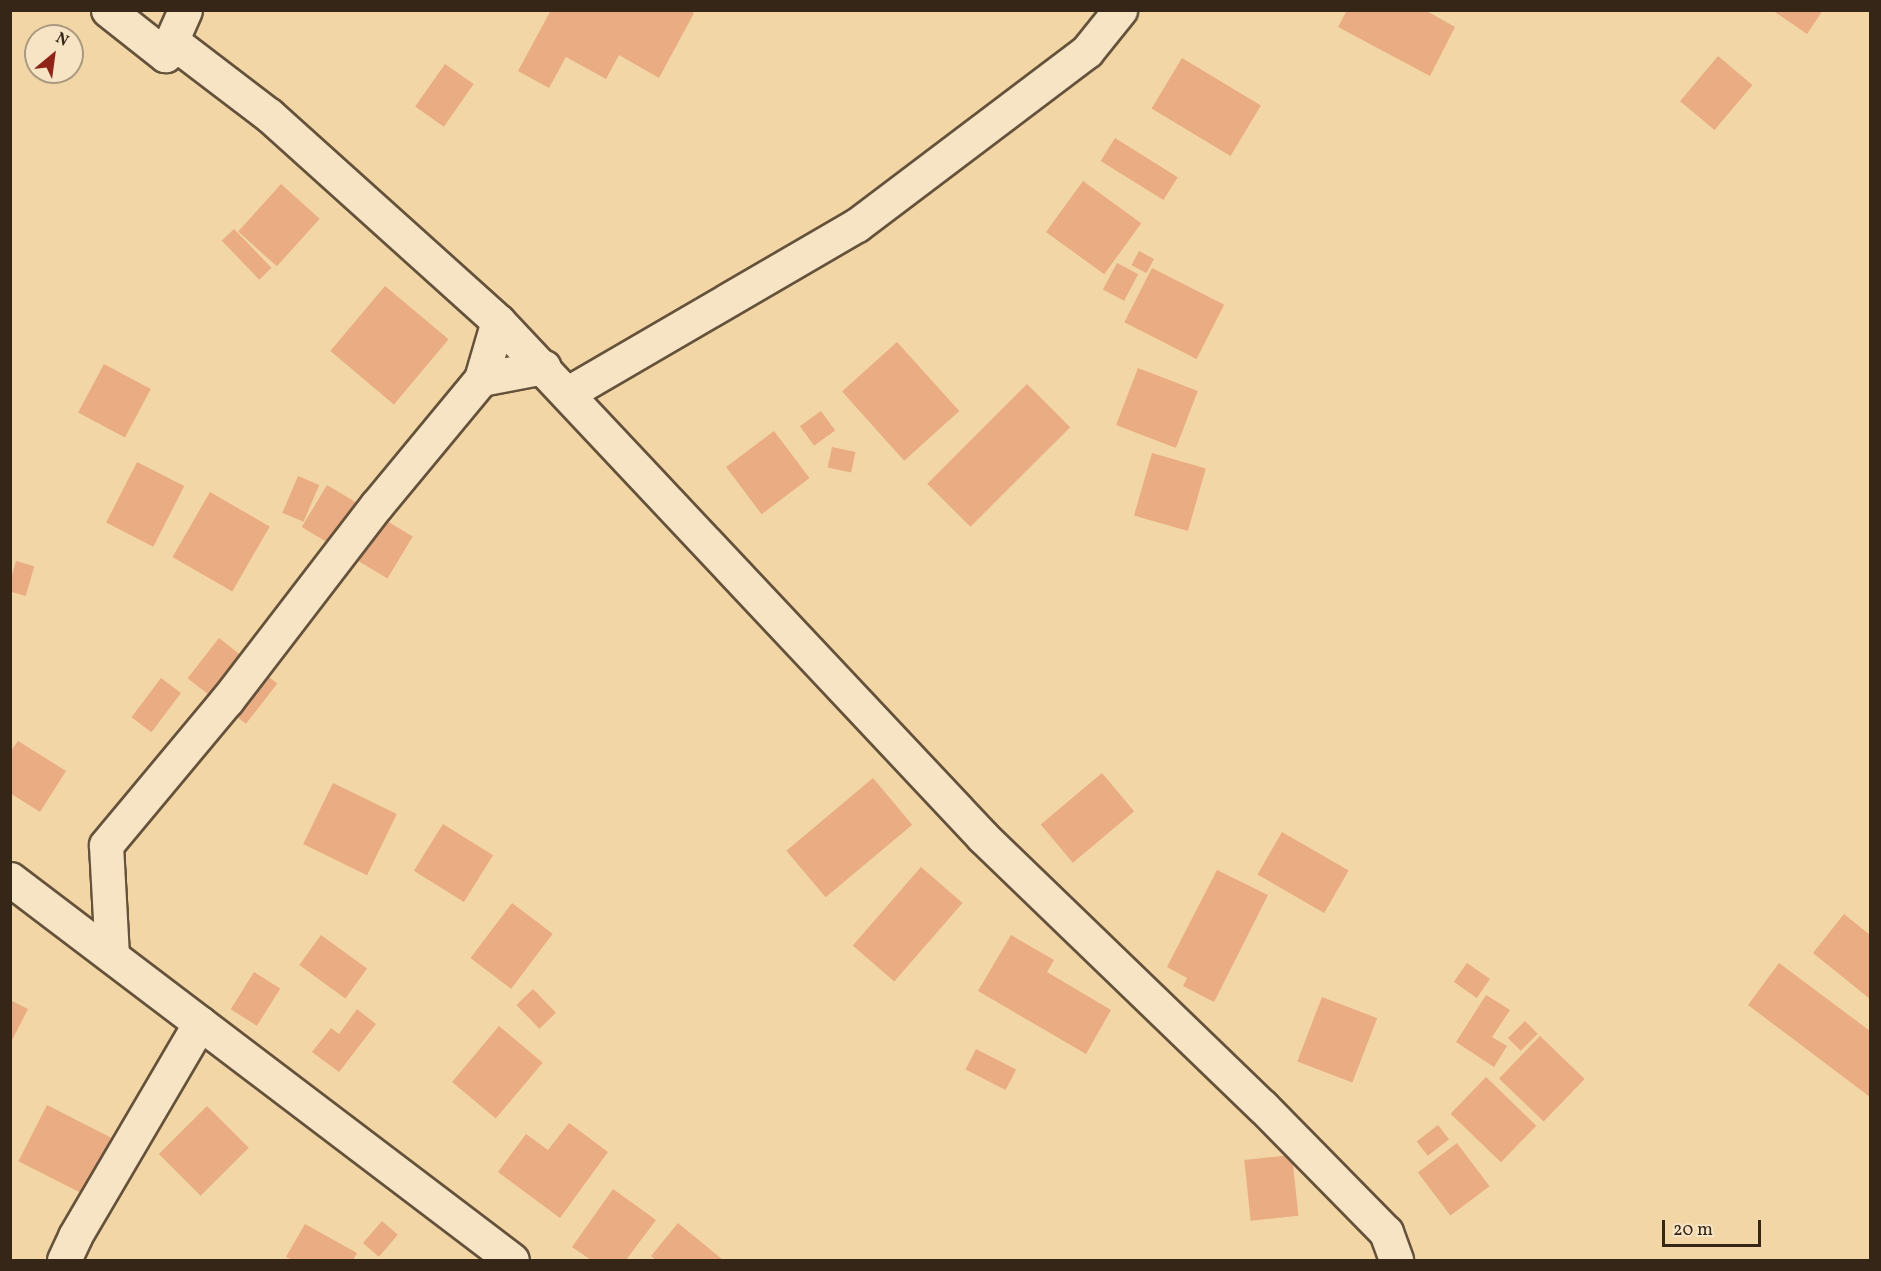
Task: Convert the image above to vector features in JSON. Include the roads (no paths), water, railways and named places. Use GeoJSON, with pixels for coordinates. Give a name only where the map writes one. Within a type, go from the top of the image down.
{"type":"FeatureCollection","features":[{"type":"Feature","properties":{"kind":"street"},"geometry":{"type":"LineString","coordinates":[[108,10],[165,55]]}},
{"type":"Feature","properties":{"kind":"street"},"geometry":{"type":"LineString","coordinates":[[165,55],[184,10]]}},
{"type":"Feature","properties":{"kind":"street"},"geometry":{"type":"LineString","coordinates":[[568,393],[857,225],[1087,51],[1120,10]]}},
{"type":"Feature","properties":{"kind":"street"},"geometry":{"type":"LineString","coordinates":[[165,55],[177,45],[269,115],[498,321],[983,837],[1262,1106],[1386,1232],[1396,1260]]}},
{"type":"Feature","properties":{"kind":"street"},"geometry":{"type":"LineString","coordinates":[[112,956],[106,845],[227,700],[376,506],[481,380],[498,321]]}},
{"type":"Feature","properties":{"kind":"street"},"geometry":{"type":"LineString","coordinates":[[481,380],[543,367]]}},
{"type":"Feature","properties":{"kind":"street"},"geometry":{"type":"LineString","coordinates":[[10,879],[512,1260]]}},
{"type":"Feature","properties":{"kind":"street"},"geometry":{"type":"LineString","coordinates":[[64,1260],[75,1236],[200,1023]]}}]}
